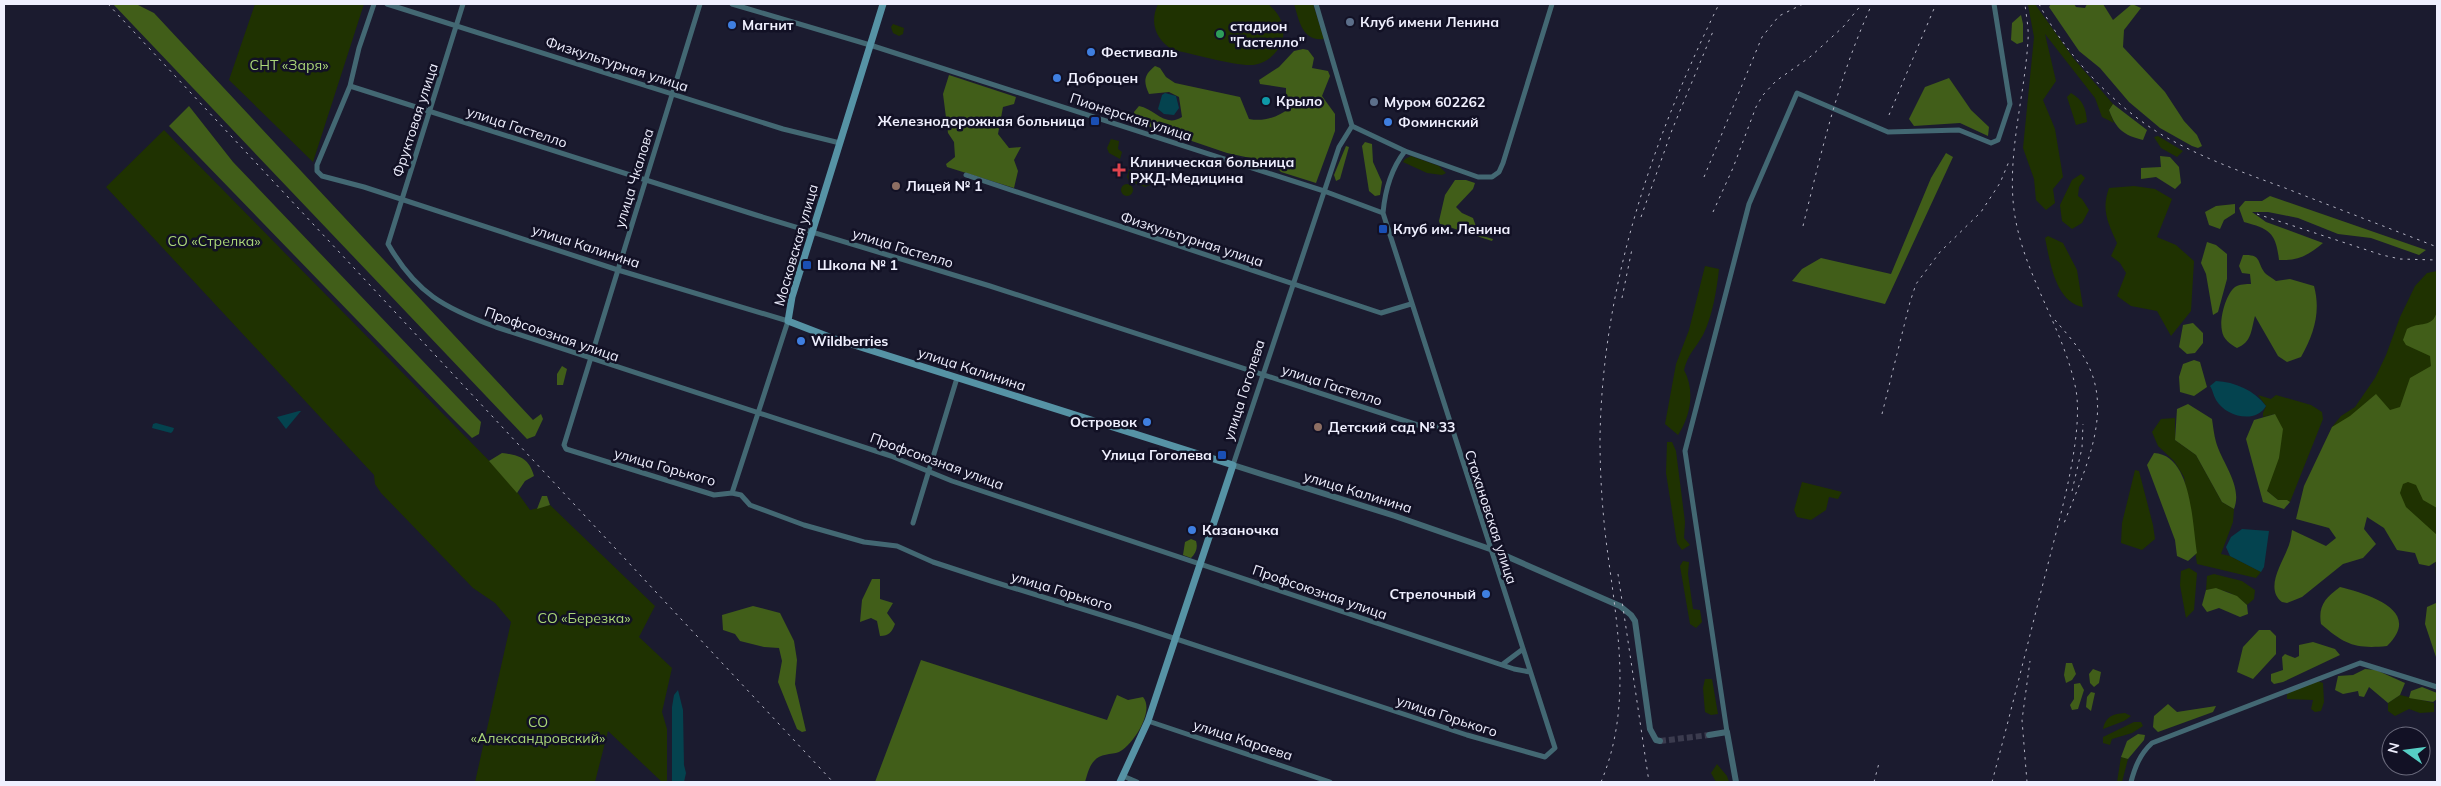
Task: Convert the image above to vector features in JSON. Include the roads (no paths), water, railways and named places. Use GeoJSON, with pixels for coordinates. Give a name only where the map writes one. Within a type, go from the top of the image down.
{"type":"FeatureCollection","features":[{"type":"Feature","properties":{"kind":"main road","name":"Московская улица"},"geometry":{"type":"LineString","coordinates":[[788,321],[792,297],[883,4]]}},
{"type":"Feature","properties":{"kind":"main road","name":"улица Калинина"},"geometry":{"type":"LineString","coordinates":[[788,321],[806,330],[1233,465]]}},
{"type":"Feature","properties":{"kind":"main road","name":"улица Гоголева"},"geometry":{"type":"LineString","coordinates":[[1121,779],[1148,721],[1202,564],[1233,465]]}},
{"type":"Feature","properties":{"kind":"street"},"geometry":{"type":"LineString","coordinates":[[350,86],[359,48],[374,4]]}},
{"type":"Feature","properties":{"kind":"street","name":"Физкультурная улица"},"geometry":{"type":"LineString","coordinates":[[387,4],[783,129],[840,143]]}},
{"type":"Feature","properties":{"kind":"street","name":"Фруктовая улица"},"geometry":{"type":"LineString","coordinates":[[388,244],[463,4]]}},
{"type":"Feature","properties":{"kind":"street","name":"улица Чкалова"},"geometry":{"type":"LineString","coordinates":[[564,445],[700,4]]}},
{"type":"Feature","properties":{"kind":"street","name":"Пионерская улица"},"geometry":{"type":"LineString","coordinates":[[732,4],[870,44],[1324,191],[1383,213]]}},
{"type":"Feature","properties":{"kind":"street"},"geometry":{"type":"LineString","coordinates":[[1316,4],[1352,126],[1406,151],[1485,178],[1499,172],[1503,163],[1552,4]]}},
{"type":"Feature","properties":{"kind":"street"},"geometry":{"type":"LineString","coordinates":[[1736,782],[1685,451],[1749,204],[1797,93],[1888,132],[1958,130],[1991,143],[1998,140],[2010,104],[1994,4]]}},
{"type":"Feature","properties":{"kind":"street","name":"улица Гастелло"},"geometry":{"type":"LineString","coordinates":[[350,86],[990,286],[1427,428],[1450,425]]}},
{"type":"Feature","properties":{"kind":"street","name":"улица Калинина"},"geometry":{"type":"LineString","coordinates":[[350,86],[335,120],[317,172],[322,176],[402,199],[618,270],[788,321]]}},
{"type":"Feature","properties":{"kind":"street","name":"улица Гоголева"},"geometry":{"type":"LineString","coordinates":[[1233,465],[1339,146],[1352,126]]}},
{"type":"Feature","properties":{"kind":"street","name":"Стахановская улица"},"geometry":{"type":"LineString","coordinates":[[1406,151],[1396,163],[1390,180],[1383,213],[1555,748]]}},
{"type":"Feature","properties":{"kind":"street","name":"Физкультурная улица"},"geometry":{"type":"LineString","coordinates":[[966,175],[1382,313],[1411,304]]}},
{"type":"Feature","properties":{"kind":"street","name":"Профсоюзная улица"},"geometry":{"type":"LineString","coordinates":[[388,244],[400,266],[440,303],[462,315],[590,359],[758,412],[930,470],[952,481],[1514,669],[1530,672]]}},
{"type":"Feature","properties":{"kind":"street","name":"Московская улица"},"geometry":{"type":"LineString","coordinates":[[732,492],[788,321]]}},
{"type":"Feature","properties":{"kind":"street"},"geometry":{"type":"LineString","coordinates":[[913,524],[957,378]]}},
{"type":"Feature","properties":{"kind":"street","name":"улица Горького"},"geometry":{"type":"LineString","coordinates":[[564,445],[566,449],[714,495],[732,492],[741,495],[750,505],[804,525],[864,542],[897,546],[933,562],[1540,757],[1548,755],[1555,748]]}},
{"type":"Feature","properties":{"kind":"street","name":"улица Калинина"},"geometry":{"type":"LineString","coordinates":[[1233,465],[1395,516],[1490,549],[1615,603],[1631,615],[1634,621],[1650,729],[1656,740],[1660,741]]}},
{"type":"Feature","properties":{"kind":"street"},"geometry":{"type":"LineString","coordinates":[[1503,664],[1523,649]]}},
{"type":"Feature","properties":{"kind":"street"},"geometry":{"type":"LineString","coordinates":[[2131,782],[2138,762],[2144,751],[2152,743],[2360,663],[2437,687]]}},
{"type":"Feature","properties":{"kind":"street","name":"улица Караева"},"geometry":{"type":"LineString","coordinates":[[1148,721],[1330,782]]}},
{"type":"Feature","properties":{"kind":"street"},"geometry":{"type":"LineString","coordinates":[[1709,734],[1727,732]]}},
{"type":"Feature","properties":{"kind":"street"},"geometry":{"type":"LineString","coordinates":[[1121,779],[1138,782]]}},
{"type":"Feature","properties":{"kind":"tunnel"},"geometry":{"type":"LineString","coordinates":[[1660,741],[1709,735]]}},
{"type":"Feature","properties":{"kind":"railway"},"geometry":{"type":"LineString","coordinates":[[108,4],[833,782]]}},
{"type":"Feature","properties":{"kind":"railway"},"geometry":{"type":"LineString","coordinates":[[1601,782],[1611,752],[1617,723],[1620,692],[1618,631],[1605,527],[1600,464],[1603,382],[1610,326],[1621,270],[1635,215],[1652,161],[1672,108],[1719,4]]}},
{"type":"Feature","properties":{"kind":"railway"},"geometry":{"type":"LineString","coordinates":[[1704,177],[1762,37],[1779,16],[1803,4]]}},
{"type":"Feature","properties":{"kind":"railway"},"geometry":{"type":"LineString","coordinates":[[1713,212],[1733,168],[1756,107],[1763,95],[1776,81],[1810,57],[1843,27],[1862,4]]}},
{"type":"Feature","properties":{"kind":"railway"},"geometry":{"type":"LineString","coordinates":[[1803,226],[1824,141],[1841,86],[1860,31],[1872,4]]}},
{"type":"Feature","properties":{"kind":"railway"},"geometry":{"type":"LineString","coordinates":[[1889,115],[1936,4]]}},
{"type":"Feature","properties":{"kind":"railway"},"geometry":{"type":"LineString","coordinates":[[1992,782],[2063,506],[2073,456],[2078,410],[2076,390],[2070,366],[2023,249],[2013,200],[2013,160],[2028,40],[2025,4]]}},
{"type":"Feature","properties":{"kind":"railway"},"geometry":{"type":"LineString","coordinates":[[2039,4],[2064,44],[2097,82],[2134,116],[2153,129],[2186,148],[2228,166],[2437,247]]}},
{"type":"Feature","properties":{"kind":"railway"},"geometry":{"type":"LineString","coordinates":[[1641,217],[1672,130],[1714,29]]}},
{"type":"Feature","properties":{"kind":"railway"},"geometry":{"type":"LineString","coordinates":[[1882,414],[1916,284],[1940,252],[1981,212],[2000,183],[2010,159]]}},
{"type":"Feature","properties":{"kind":"railway"},"geometry":{"type":"LineString","coordinates":[[2257,214],[2382,255],[2400,259],[2437,260]]}},
{"type":"Feature","properties":{"kind":"railway"},"geometry":{"type":"LineString","coordinates":[[1622,298],[1632,249]]}},
{"type":"Feature","properties":{"kind":"railway"},"geometry":{"type":"LineString","coordinates":[[2055,320],[2086,360],[2096,387],[2098,407],[2092,448],[2063,526]]}},
{"type":"Feature","properties":{"kind":"railway"},"geometry":{"type":"LineString","coordinates":[[2072,491],[2082,448],[2083,424]]}},
{"type":"Feature","properties":{"kind":"railway"},"geometry":{"type":"LineString","coordinates":[[1618,574],[1649,782]]}},
{"type":"Feature","properties":{"kind":"railway"},"geometry":{"type":"LineString","coordinates":[[2027,782],[2022,720],[2030,661]]}},
{"type":"Feature","properties":{"kind":"railway"},"geometry":{"type":"LineString","coordinates":[[1874,782],[1879,763]]}},
{"type":"Feature","properties":{"kind":"place","name":"Клуб имени Ленина"},"geometry":{"type":"Point","coordinates":[1350,22]}},
{"type":"Feature","properties":{"kind":"place","name":"Магнит"},"geometry":{"type":"Point","coordinates":[732,25]}},
{"type":"Feature","properties":{"kind":"place","name":"стадион \"Гастелло\""},"geometry":{"type":"Point","coordinates":[1220,34]}},
{"type":"Feature","properties":{"kind":"place","name":"Фестиваль"},"geometry":{"type":"Point","coordinates":[1091,52]}},
{"type":"Feature","properties":{"kind":"place","name":"Доброцен"},"geometry":{"type":"Point","coordinates":[1057,78]}},
{"type":"Feature","properties":{"kind":"place","name":"Крыло"},"geometry":{"type":"Point","coordinates":[1266,101]}},
{"type":"Feature","properties":{"kind":"place","name":"Муром 602262"},"geometry":{"type":"Point","coordinates":[1374,102]}},
{"type":"Feature","properties":{"kind":"place","name":"Железнодорожная больница"},"geometry":{"type":"Point","coordinates":[1095,121]}},
{"type":"Feature","properties":{"kind":"place","name":"Фоминский"},"geometry":{"type":"Point","coordinates":[1388,122]}},
{"type":"Feature","properties":{"kind":"place","name":"Клиническая больница РЖД-Медицина"},"geometry":{"type":"Point","coordinates":[1119,170]}},
{"type":"Feature","properties":{"kind":"place","name":"Лицей № 1"},"geometry":{"type":"Point","coordinates":[896,186]}},
{"type":"Feature","properties":{"kind":"place","name":"Клуб им. Ленина"},"geometry":{"type":"Point","coordinates":[1383,229]}},
{"type":"Feature","properties":{"kind":"place","name":"Школа № 1"},"geometry":{"type":"Point","coordinates":[807,265]}},
{"type":"Feature","properties":{"kind":"place","name":"Wildberries"},"geometry":{"type":"Point","coordinates":[801,341]}},
{"type":"Feature","properties":{"kind":"place","name":"Островок"},"geometry":{"type":"Point","coordinates":[1147,422]}},
{"type":"Feature","properties":{"kind":"place","name":"Детский сад № 33"},"geometry":{"type":"Point","coordinates":[1318,427]}},
{"type":"Feature","properties":{"kind":"place","name":"Улица Гоголева"},"geometry":{"type":"Point","coordinates":[1222,455]}},
{"type":"Feature","properties":{"kind":"place","name":"Казаночка"},"geometry":{"type":"Point","coordinates":[1192,530]}},
{"type":"Feature","properties":{"kind":"place","name":"Стрелочный"},"geometry":{"type":"Point","coordinates":[1486,594]}},
{"type":"Feature","properties":{"kind":"park label","name":"СНТ «Заря»"},"geometry":{"type":"Point","coordinates":[289,65]}},
{"type":"Feature","properties":{"kind":"park label","name":"СО «Стрелка»"},"geometry":{"type":"Point","coordinates":[214,241]}},
{"type":"Feature","properties":{"kind":"park label","name":"СО «Березка»"},"geometry":{"type":"Point","coordinates":[584,618]}},
{"type":"Feature","properties":{"kind":"park label","name":"СО «Александровский»"},"geometry":{"type":"Point","coordinates":[538,730]}}]}
